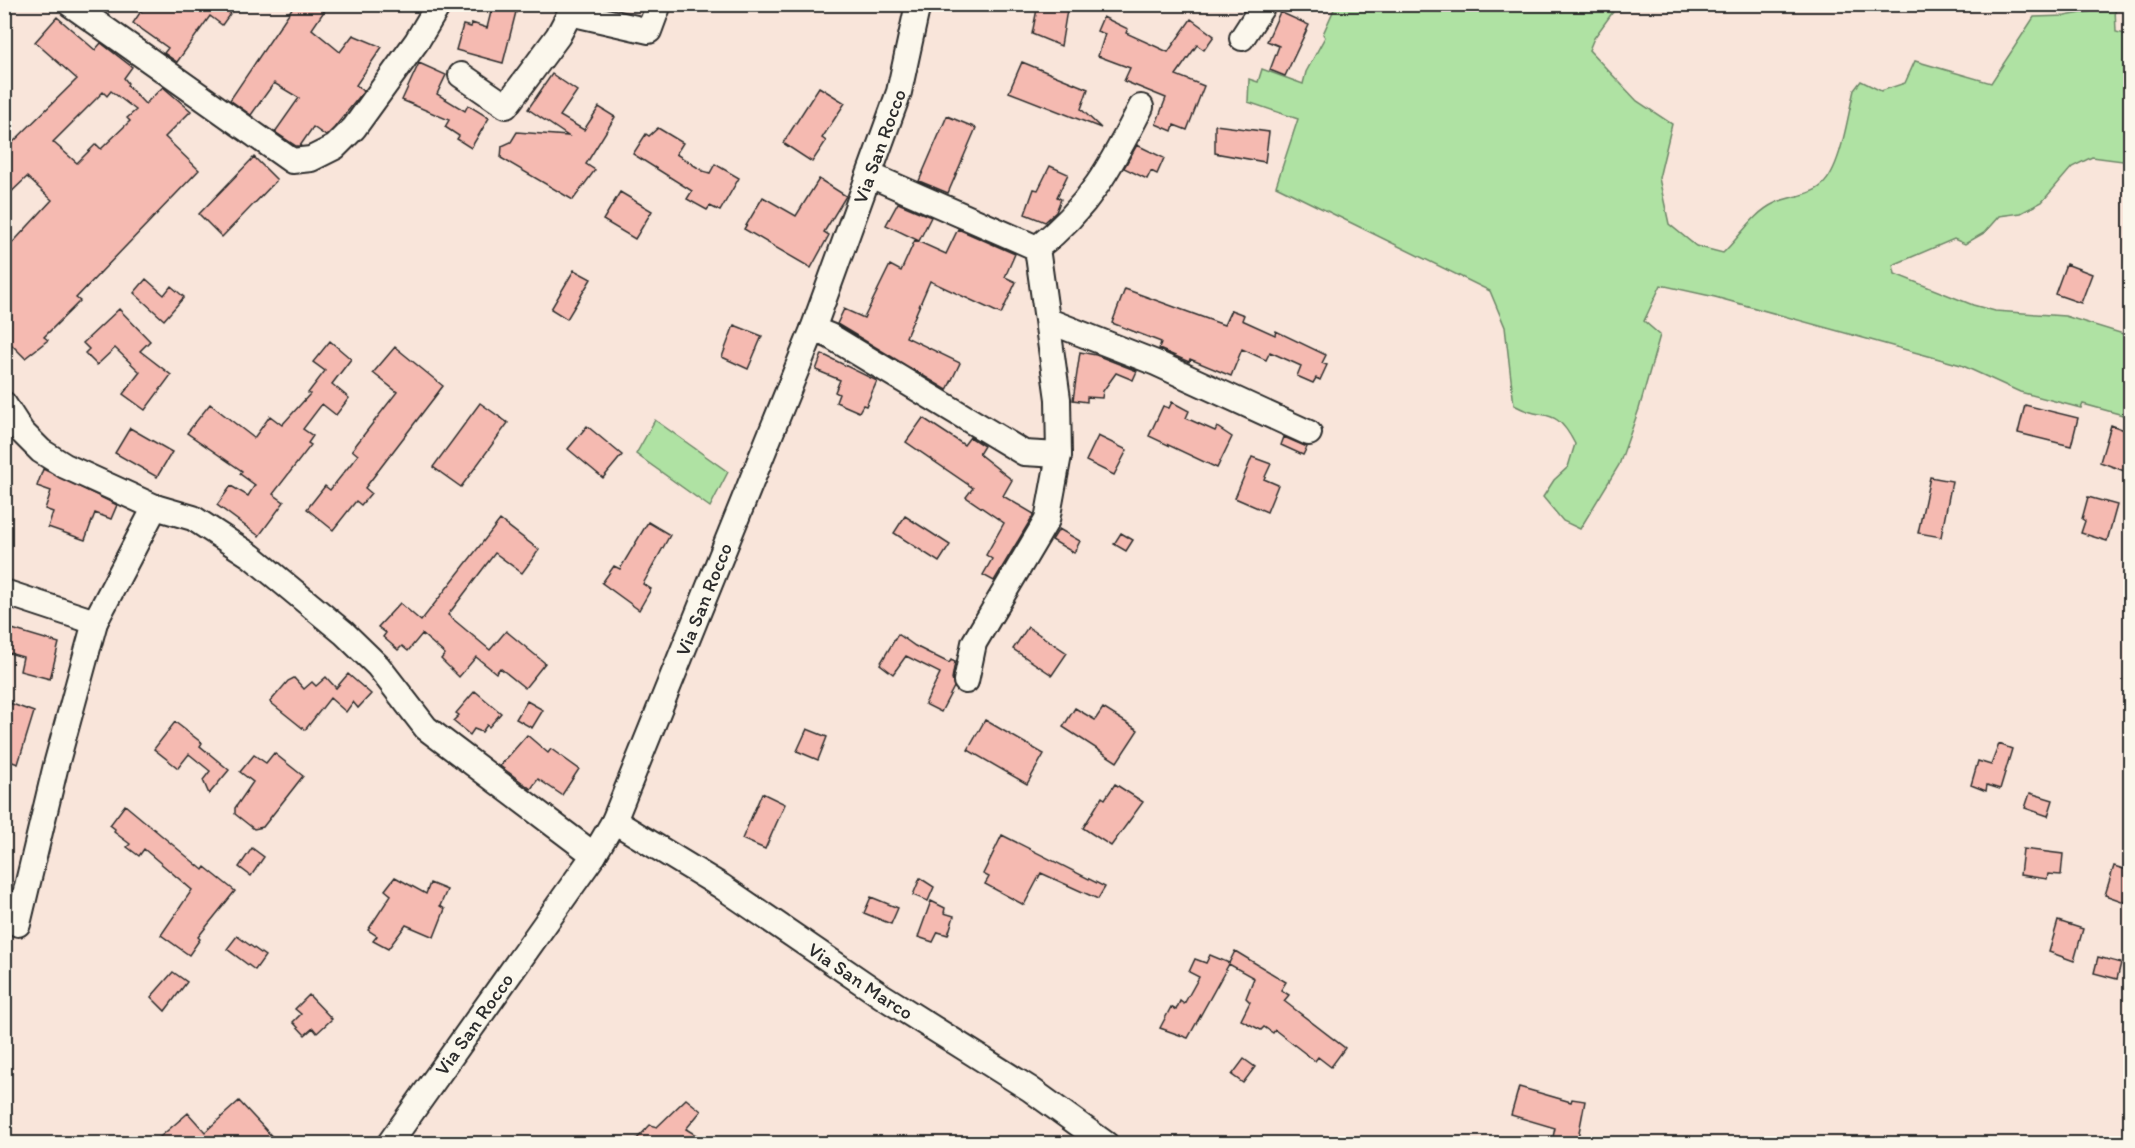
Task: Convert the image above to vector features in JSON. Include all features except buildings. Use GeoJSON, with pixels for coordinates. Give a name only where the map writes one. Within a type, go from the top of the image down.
{"type":"FeatureCollection","features":[{"type":"Feature","properties":{"kind":"street"},"geometry":{"type":"LineString","coordinates":[[69,4],[292,161],[311,159],[334,147],[354,128],[417,41],[439,4]]}},
{"type":"Feature","properties":{"kind":"street"},"geometry":{"type":"LineString","coordinates":[[461,75],[507,106],[558,36],[570,13],[649,31],[659,4]]}},
{"type":"Feature","properties":{"kind":"street","name":"Via San Rocco"},"geometry":{"type":"LineString","coordinates":[[389,1143],[594,855],[614,821],[813,329],[899,92],[918,4]]}},
{"type":"Feature","properties":{"kind":"street"},"geometry":{"type":"LineString","coordinates":[[1242,38],[1264,4]]}},
{"type":"Feature","properties":{"kind":"street"},"geometry":{"type":"LineString","coordinates":[[1037,248],[1061,230],[1085,204],[1111,166],[1141,107]]}},
{"type":"Feature","properties":{"kind":"street"},"geometry":{"type":"LineString","coordinates":[[870,175],[1037,248]]}},
{"type":"Feature","properties":{"kind":"street"},"geometry":{"type":"LineString","coordinates":[[966,681],[974,643],[1047,520],[1059,455],[1058,399],[1049,321],[1037,248]]}},
{"type":"Feature","properties":{"kind":"street"},"geometry":{"type":"LineString","coordinates":[[1049,321],[1156,363],[1309,433]]}},
{"type":"Feature","properties":{"kind":"street"},"geometry":{"type":"LineString","coordinates":[[813,329],[830,336],[1024,453],[1059,455]]}},
{"type":"Feature","properties":{"kind":"street"},"geometry":{"type":"LineString","coordinates":[[4,404],[22,432],[49,456],[65,466],[155,507],[193,518],[251,556],[344,633],[378,666],[426,728],[594,855]]}},
{"type":"Feature","properties":{"kind":"street"},"geometry":{"type":"LineString","coordinates":[[18,924],[56,765],[95,622],[155,507]]}},
{"type":"Feature","properties":{"kind":"street"},"geometry":{"type":"LineString","coordinates":[[4,592],[95,622]]}},
{"type":"Feature","properties":{"kind":"street","name":"Via San Marco"},"geometry":{"type":"LineString","coordinates":[[614,821],[721,885],[882,996],[1030,1089],[1106,1143]]}},
{"type":"Feature","properties":{"kind":"green space"},"geometry":{"type":"Polygon","coordinates":[[[1340,5],[1618,5],[1594,38],[1589,50],[1637,101],[1672,124],[1659,178],[1669,224],[1696,246],[1723,253],[1753,219],[1767,207],[1817,189],[1829,177],[1839,154],[1854,90],[1861,81],[1881,91],[1905,83],[1915,61],[1991,83],[2034,17],[2065,16],[2115,7],[2116,32],[2130,35],[2130,162],[2092,157],[2072,167],[2042,202],[2021,213],[1999,216],[1984,233],[1965,244],[1954,239],[1893,265],[1895,274],[1973,305],[1995,311],[2065,316],[2130,336],[2130,417],[2083,404],[2081,408],[2020,392],[1961,365],[1715,297],[1661,285],[1644,321],[1660,335],[1639,409],[1619,465],[1580,529],[1563,521],[1543,497],[1554,480],[1568,467],[1575,444],[1568,431],[1555,418],[1514,405],[1505,327],[1490,291],[1276,186],[1298,119],[1248,102],[1249,79],[1258,82],[1262,69],[1303,84],[1306,72],[1325,37],[1323,34],[1335,7],[1340,5]]]}},
{"type":"Feature","properties":{"kind":"green space"},"geometry":{"type":"Polygon","coordinates":[[[655,420],[728,472],[710,507],[636,454],[655,420]]]}}]}
